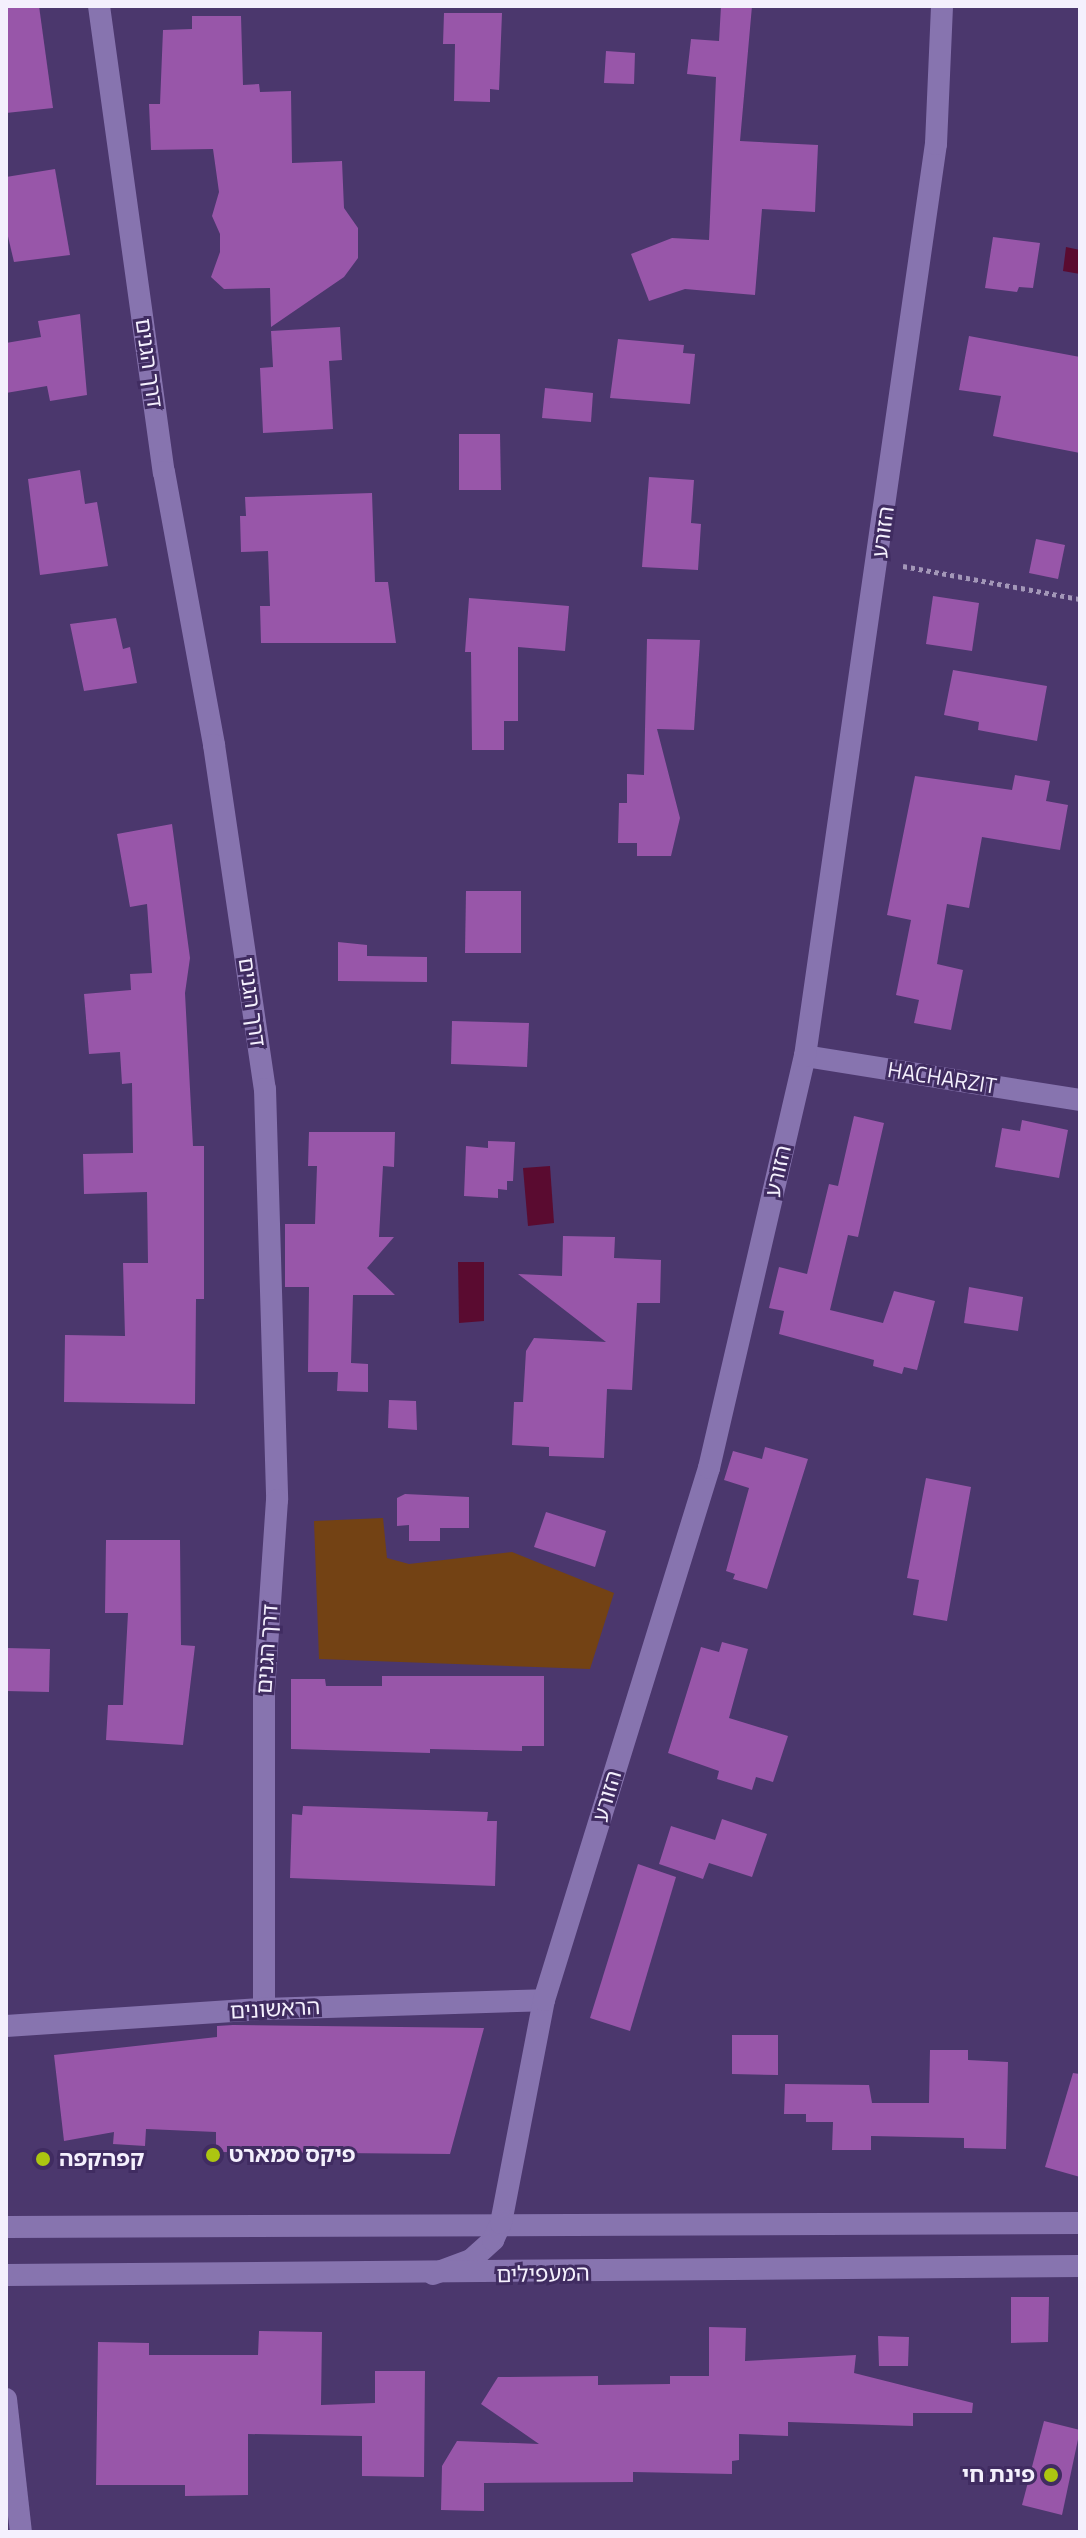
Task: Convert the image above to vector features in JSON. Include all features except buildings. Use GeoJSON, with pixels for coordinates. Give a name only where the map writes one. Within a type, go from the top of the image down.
{"type":"FeatureCollection","features":[{"type":"Feature","properties":{"kind":"street","name":"דרך הגנים"},"geometry":{"type":"LineString","coordinates":[[99,6],[164,472],[214,745],[265,1089],[277,1500],[264,1693],[264,2009]]}},
{"type":"Feature","properties":{"kind":"street","name":"הזורע"},"geometry":{"type":"LineString","coordinates":[[433,2274],[471,2260],[493,2240],[501,2223],[544,2000],[709,1468],[805,1056],[879,562],[936,144],[942,6]]}},
{"type":"Feature","properties":{"kind":"street","name":"HACHARZIT"},"geometry":{"type":"LineString","coordinates":[[805,1056],[1080,1100]]}},
{"type":"Feature","properties":{"kind":"street","name":"הראשונים"},"geometry":{"type":"LineString","coordinates":[[6,2026],[264,2009],[544,2000]]}},
{"type":"Feature","properties":{"kind":"street"},"geometry":{"type":"LineString","coordinates":[[6,2227],[1080,2223]]}},
{"type":"Feature","properties":{"kind":"street","name":"המעפילים"},"geometry":{"type":"LineString","coordinates":[[6,2275],[433,2274],[1080,2266]]}},
{"type":"Feature","properties":{"kind":"street"},"geometry":{"type":"LineString","coordinates":[[6,2399],[21,2532]]}},
{"type":"Feature","properties":{"kind":"path"},"geometry":{"type":"LineString","coordinates":[[879,562],[1080,599]]}},
{"type":"Feature","properties":{"kind":"shaded area"},"geometry":{"type":"Polygon","coordinates":[[[1066,247],[1080,250],[1080,274],[1063,271],[1066,247]]]}},
{"type":"Feature","properties":{"kind":"shaded area"},"geometry":{"type":"Polygon","coordinates":[[[550,1166],[554,1223],[528,1226],[523,1168],[550,1166]]]}},
{"type":"Feature","properties":{"kind":"shaded area"},"geometry":{"type":"Polygon","coordinates":[[[458,1262],[484,1262],[484,1321],[459,1323],[458,1262]]]}},
{"type":"Feature","properties":{"kind":"shaded area"},"geometry":{"type":"Polygon","coordinates":[[[383,1518],[387,1558],[409,1564],[512,1552],[614,1593],[590,1669],[319,1659],[314,1521],[383,1518]]]}},
{"type":"Feature","properties":{"kind":"place","name":"פיקס סמארט"},"geometry":{"type":"Point","coordinates":[213,2155]}},
{"type":"Feature","properties":{"kind":"place","name":"קפהקפה"},"geometry":{"type":"Point","coordinates":[43,2159]}},
{"type":"Feature","properties":{"kind":"place","name":"פינת חי"},"geometry":{"type":"Point","coordinates":[1051,2475]}}]}
